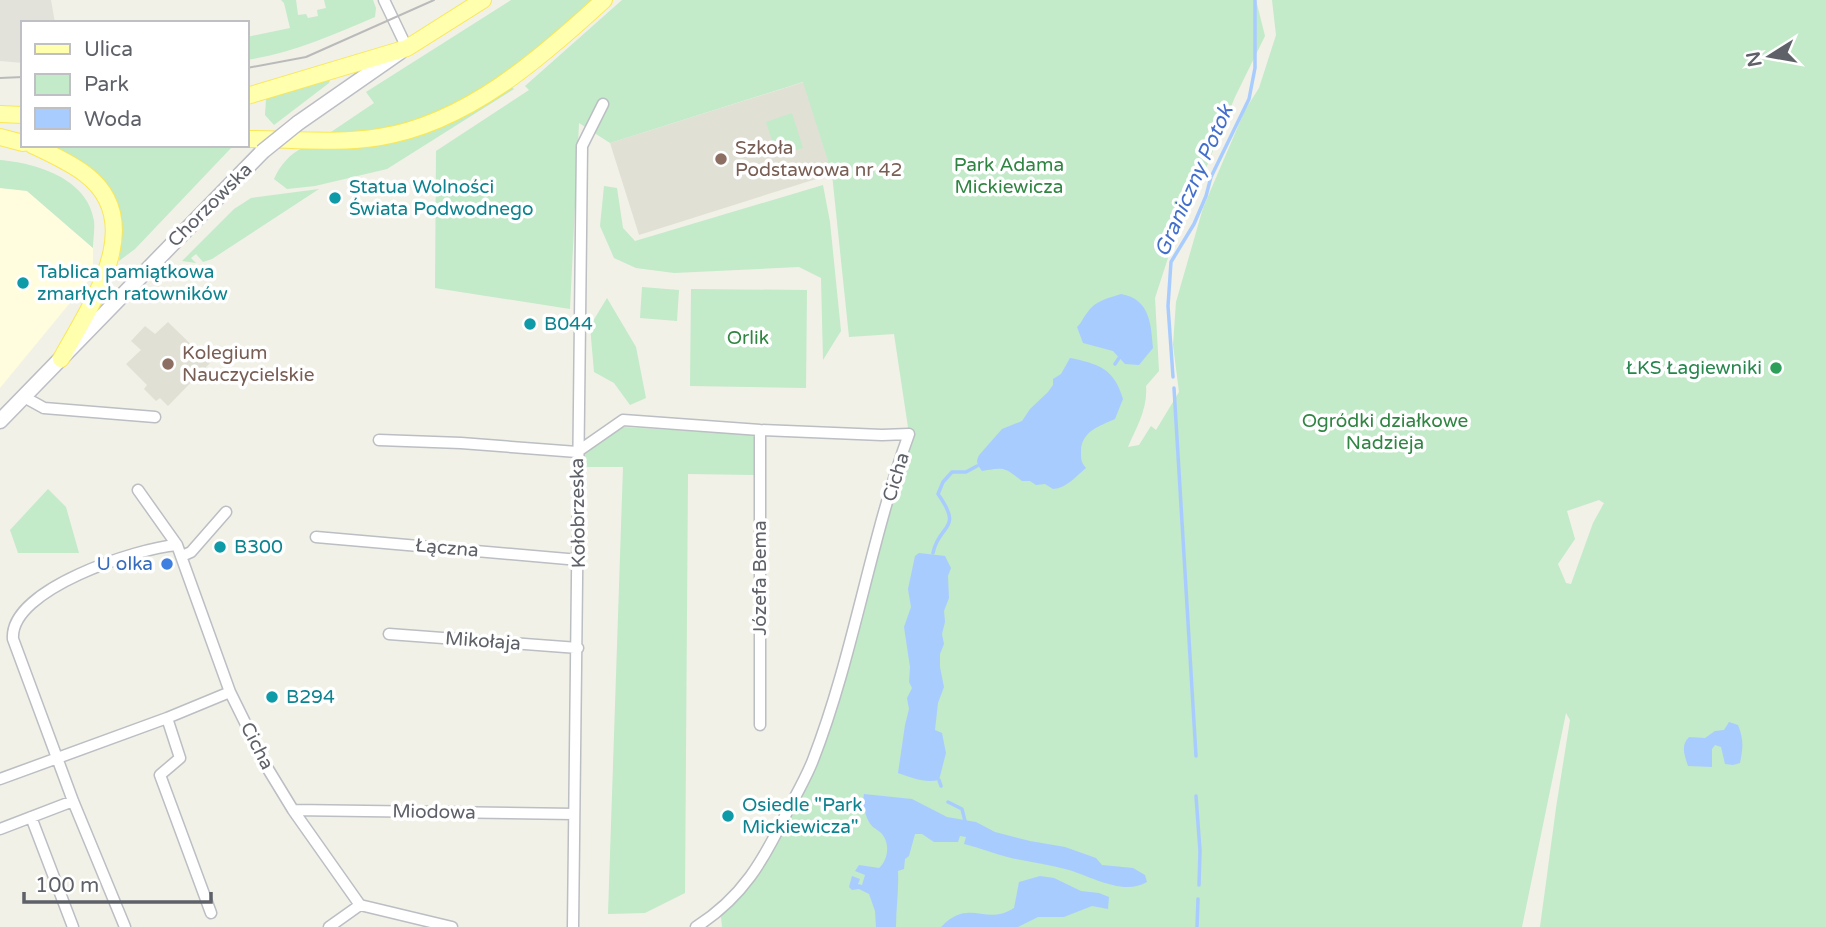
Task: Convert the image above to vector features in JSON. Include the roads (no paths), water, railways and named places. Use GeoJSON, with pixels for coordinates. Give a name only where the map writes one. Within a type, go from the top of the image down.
{"type":"FeatureCollection","features":[{"type":"Feature","properties":{"kind":"main road","name":"Chorzowska"},"geometry":{"type":"LineString","coordinates":[[0,421],[262,152],[298,123],[407,48],[483,0]]}},
{"type":"Feature","properties":{"kind":"main road"},"geometry":{"type":"LineString","coordinates":[[248,139],[363,139],[419,127],[460,108],[510,78],[539,57],[604,0]]}},
{"type":"Feature","properties":{"kind":"main road"},"geometry":{"type":"LineString","coordinates":[[248,96],[407,48]]}},
{"type":"Feature","properties":{"kind":"main road"},"geometry":{"type":"LineString","coordinates":[[0,114],[21,115]]}},
{"type":"Feature","properties":{"kind":"main road"},"geometry":{"type":"LineString","coordinates":[[0,137],[21,137]]}},
{"type":"Feature","properties":{"kind":"main road"},"geometry":{"type":"LineString","coordinates":[[0,137],[21,142]]}},
{"type":"Feature","properties":{"kind":"main road"},"geometry":{"type":"LineString","coordinates":[[36,147],[85,174],[103,192],[112,215],[114,237],[110,264],[61,359]]}},
{"type":"Feature","properties":{"kind":"street"},"geometry":{"type":"LineString","coordinates":[[384,0],[407,48]]}},
{"type":"Feature","properties":{"kind":"street","name":"Kołobrzeska"},"geometry":{"type":"LineString","coordinates":[[573,927],[582,146],[603,104]]}},
{"type":"Feature","properties":{"kind":"street"},"geometry":{"type":"LineString","coordinates":[[24,397],[44,408],[155,417]]}},
{"type":"Feature","properties":{"kind":"street","name":"Cicha"},"geometry":{"type":"LineString","coordinates":[[578,452],[623,421],[760,430],[909,434],[897,468],[843,674],[812,763],[756,870],[735,897],[696,927]]}},
{"type":"Feature","properties":{"kind":"street","name":"Józefa Bema"},"geometry":{"type":"LineString","coordinates":[[760,430],[760,725]]}},
{"type":"Feature","properties":{"kind":"street"},"geometry":{"type":"LineString","coordinates":[[379,440],[578,452]]}},
{"type":"Feature","properties":{"kind":"street","name":"Cicha"},"geometry":{"type":"LineString","coordinates":[[138,490],[177,545],[230,692],[268,769],[293,810],[360,905]]}},
{"type":"Feature","properties":{"kind":"street"},"geometry":{"type":"LineString","coordinates":[[182,556],[191,552],[226,512]]}},
{"type":"Feature","properties":{"kind":"street","name":"Łączna"},"geometry":{"type":"LineString","coordinates":[[316,537],[579,560]]}},
{"type":"Feature","properties":{"kind":"street"},"geometry":{"type":"LineString","coordinates":[[125,927],[73,801],[13,639],[15,625],[29,608],[57,585],[87,569],[163,546],[177,545]]}},
{"type":"Feature","properties":{"kind":"street","name":"Mikołaja"},"geometry":{"type":"LineString","coordinates":[[388,634],[578,649]]}},
{"type":"Feature","properties":{"kind":"street"},"geometry":{"type":"LineString","coordinates":[[0,779],[230,692]]}},
{"type":"Feature","properties":{"kind":"street"},"geometry":{"type":"LineString","coordinates":[[167,718],[180,758],[160,775],[211,913]]}},
{"type":"Feature","properties":{"kind":"street"},"geometry":{"type":"LineString","coordinates":[[0,829],[73,801]]}},
{"type":"Feature","properties":{"kind":"street","name":"Miodowa"},"geometry":{"type":"LineString","coordinates":[[293,810],[574,814]]}},
{"type":"Feature","properties":{"kind":"street"},"geometry":{"type":"LineString","coordinates":[[32,817],[73,927]]}},
{"type":"Feature","properties":{"kind":"street"},"geometry":{"type":"LineString","coordinates":[[329,927],[360,905],[452,927]]}},
{"type":"Feature","properties":{"kind":"water"},"geometry":{"type":"Polygon","coordinates":[[[1121,294],[1138,301],[1150,322],[1153,348],[1139,365],[1125,364],[1113,351],[1083,343],[1077,327],[1090,309],[1102,300],[1121,294]]]}},
{"type":"Feature","properties":{"kind":"water"},"geometry":{"type":"Polygon","coordinates":[[[1070,358],[1098,366],[1110,374],[1123,399],[1115,419],[1092,430],[1084,439],[1081,457],[1086,468],[1067,484],[1053,489],[1045,484],[1036,485],[1030,481],[1022,481],[1004,469],[982,471],[977,463],[980,454],[1002,429],[1022,421],[1048,392],[1053,385],[1053,379],[1061,374],[1070,358]]]}},
{"type":"Feature","properties":{"kind":"water"},"geometry":{"type":"Polygon","coordinates":[[[919,553],[945,556],[951,568],[948,576],[949,598],[944,611],[944,644],[940,654],[944,687],[938,703],[935,730],[942,733],[946,753],[939,780],[934,781],[918,780],[898,773],[909,709],[907,698],[912,688],[909,682],[910,667],[904,627],[911,607],[908,589],[915,556],[919,553]]]}},
{"type":"Feature","properties":{"kind":"water"},"geometry":{"type":"Polygon","coordinates":[[[1729,722],[1738,725],[1741,735],[1740,763],[1725,764],[1721,747],[1715,745],[1712,749],[1712,767],[1688,766],[1684,747],[1686,740],[1689,737],[1705,738],[1715,731],[1724,730],[1729,722]]]}},
{"type":"Feature","properties":{"kind":"water"},"geometry":{"type":"Polygon","coordinates":[[[864,794],[912,799],[947,817],[976,822],[995,832],[1065,847],[1096,858],[1102,865],[1133,868],[1145,875],[1147,882],[1138,886],[1118,886],[1069,870],[1011,858],[964,844],[966,837],[960,836],[958,842],[934,842],[922,834],[915,834],[904,869],[898,871],[896,927],[876,927],[875,911],[869,894],[849,887],[852,876],[860,879],[858,884],[862,885],[865,875],[855,871],[859,865],[879,868],[887,854],[884,837],[872,826],[866,815],[864,794]]]}},
{"type":"Feature","properties":{"kind":"water"},"geometry":{"type":"Polygon","coordinates":[[[1040,876],[1054,878],[1081,891],[1109,897],[1108,909],[1092,906],[1064,917],[1038,917],[1018,927],[941,927],[961,914],[994,915],[1014,908],[1019,882],[1040,876]]]}},
{"type":"Feature","properties":{"kind":"waterway","name":"Graniczny Potok"},"geometry":{"type":"LineString","coordinates":[[1173,377],[1168,306],[1171,262],[1194,224],[1211,177],[1249,99],[1255,68],[1255,0]]}},
{"type":"Feature","properties":{"kind":"waterway"},"geometry":{"type":"LineString","coordinates":[[1115,364],[1119,358]]}},
{"type":"Feature","properties":{"kind":"waterway","name":"Graniczny Potok"},"geometry":{"type":"LineString","coordinates":[[1174,388],[1196,756]]}},
{"type":"Feature","properties":{"kind":"waterway"},"geometry":{"type":"LineString","coordinates":[[933,553],[949,521],[949,515],[938,494],[943,482],[952,472],[966,472],[977,466]]}},
{"type":"Feature","properties":{"kind":"waterway"},"geometry":{"type":"LineString","coordinates":[[939,780],[941,786]]}},
{"type":"Feature","properties":{"kind":"waterway","name":"Graniczny Potok"},"geometry":{"type":"LineString","coordinates":[[1196,796],[1200,851],[1199,885]]}},
{"type":"Feature","properties":{"kind":"waterway"},"geometry":{"type":"LineString","coordinates":[[948,802],[962,809],[965,821]]}},
{"type":"Feature","properties":{"kind":"waterway","name":"Graniczny Potok"},"geometry":{"type":"LineString","coordinates":[[1197,927],[1198,899]]}},
{"type":"Feature","properties":{"kind":"tram line"},"geometry":{"type":"LineString","coordinates":[[248,68],[306,57],[434,0]]}},
{"type":"Feature","properties":{"kind":"tram line"},"geometry":{"type":"LineString","coordinates":[[0,78],[21,77]]}},
{"type":"Feature","properties":{"kind":"place","name":"Szkoła Podstawowa nr 42"},"geometry":{"type":"Point","coordinates":[721,159]}},
{"type":"Feature","properties":{"kind":"place","name":"Statua Wolności Świata Podwodnego"},"geometry":{"type":"Point","coordinates":[335,198]}},
{"type":"Feature","properties":{"kind":"place","name":"Tablica pamiątkowa zmarłych ratowników"},"geometry":{"type":"Point","coordinates":[23,283]}},
{"type":"Feature","properties":{"kind":"place","name":"B044"},"geometry":{"type":"Point","coordinates":[530,324]}},
{"type":"Feature","properties":{"kind":"place","name":"Kolegium Nauczycielskie"},"geometry":{"type":"Point","coordinates":[168,364]}},
{"type":"Feature","properties":{"kind":"place","name":"ŁKS Łagiewniki"},"geometry":{"type":"Point","coordinates":[1776,368]}},
{"type":"Feature","properties":{"kind":"place","name":"B300"},"geometry":{"type":"Point","coordinates":[220,547]}},
{"type":"Feature","properties":{"kind":"place","name":"U olka"},"geometry":{"type":"Point","coordinates":[167,564]}},
{"type":"Feature","properties":{"kind":"place","name":"B294"},"geometry":{"type":"Point","coordinates":[272,697]}},
{"type":"Feature","properties":{"kind":"place","name":"Osiedle \"Park Mickiewicza\""},"geometry":{"type":"Point","coordinates":[728,816]}},
{"type":"Feature","properties":{"kind":"park label","name":"Park Adama Mickiewicza"},"geometry":{"type":"Point","coordinates":[1009,176]}},
{"type":"Feature","properties":{"kind":"park label","name":"Orlik"},"geometry":{"type":"Point","coordinates":[748,338]}},
{"type":"Feature","properties":{"kind":"park label","name":"Ogródki działkowe Nadzieja"},"geometry":{"type":"Point","coordinates":[1385,432]}}]}
